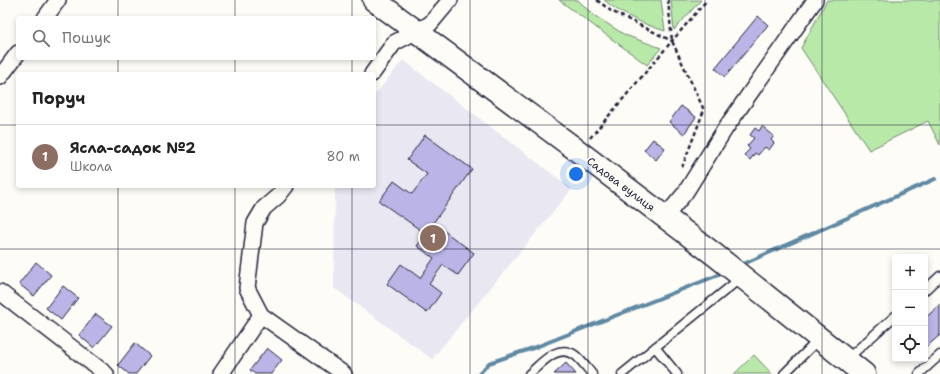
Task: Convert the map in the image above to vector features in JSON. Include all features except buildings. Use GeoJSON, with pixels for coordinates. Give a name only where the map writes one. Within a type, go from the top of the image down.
{"type":"FeatureCollection","features":[{"type":"Feature","properties":{"kind":"street"},"geometry":{"type":"LineString","coordinates":[[46,16],[58,0]]}},
{"type":"Feature","properties":{"kind":"street","name":"Садова вулиця"},"geometry":{"type":"LineString","coordinates":[[374,0],[740,274],[864,374]]}},
{"type":"Feature","properties":{"kind":"street"},"geometry":{"type":"LineString","coordinates":[[373,72],[394,43],[416,30],[430,24],[450,0]]}},
{"type":"Feature","properties":{"kind":"street"},"geometry":{"type":"LineString","coordinates":[[665,217],[685,193],[725,129],[815,0]]}},
{"type":"Feature","properties":{"kind":"street"},"geometry":{"type":"LineString","coordinates":[[0,77],[16,56]]}},
{"type":"Feature","properties":{"kind":"street"},"geometry":{"type":"LineString","coordinates":[[284,188],[278,196],[264,208],[255,223],[246,288],[261,315],[344,374]]}},
{"type":"Feature","properties":{"kind":"street"},"geometry":{"type":"LineString","coordinates":[[0,292],[106,374]]}},
{"type":"Feature","properties":{"kind":"street"},"geometry":{"type":"LineString","coordinates":[[221,374],[261,315]]}},
{"type":"Feature","properties":{"kind":"lane"},"geometry":{"type":"LineString","coordinates":[[622,374],[740,274]]}},
{"type":"Feature","properties":{"kind":"lane"},"geometry":{"type":"LineString","coordinates":[[928,287],[940,276]]}},
{"type":"Feature","properties":{"kind":"lane"},"geometry":{"type":"LineString","coordinates":[[847,360],[892,319]]}},
{"type":"Feature","properties":{"kind":"lane"},"geometry":{"type":"LineString","coordinates":[[784,374],[820,338]]}},
{"type":"Feature","properties":{"kind":"lane"},"geometry":{"type":"LineString","coordinates":[[655,347],[677,374]]}},
{"type":"Feature","properties":{"kind":"lane"},"geometry":{"type":"LineString","coordinates":[[530,374],[555,352],[566,351],[575,355],[592,374]]}},
{"type":"Feature","properties":{"kind":"lane"},"geometry":{"type":"LineString","coordinates":[[918,374],[940,355]]}},
{"type":"Feature","properties":{"kind":"path"},"geometry":{"type":"LineString","coordinates":[[597,0],[611,11],[672,41]]}},
{"type":"Feature","properties":{"kind":"path"},"geometry":{"type":"LineString","coordinates":[[668,0],[672,41],[704,110],[680,174]]}},
{"type":"Feature","properties":{"kind":"path"},"geometry":{"type":"LineString","coordinates":[[588,141],[707,0]]}},
{"type":"Feature","properties":{"kind":"shaded area"},"geometry":{"type":"Polygon","coordinates":[[[403,60],[572,189],[432,359],[334,288],[335,188],[376,188],[376,94],[403,60]]]}},
{"type":"Feature","properties":{"kind":"green space"},"geometry":{"type":"Polygon","coordinates":[[[559,0],[578,0],[592,14],[625,35],[661,48],[647,65],[559,0]]]}},
{"type":"Feature","properties":{"kind":"green space"},"geometry":{"type":"Polygon","coordinates":[[[604,0],[661,0],[665,31],[633,18],[604,0]]]}},
{"type":"Feature","properties":{"kind":"green space"},"geometry":{"type":"Polygon","coordinates":[[[671,0],[701,0],[674,30],[671,0]]]}},
{"type":"Feature","properties":{"kind":"green space"},"geometry":{"type":"Polygon","coordinates":[[[827,0],[940,0],[940,145],[928,121],[869,150],[801,48],[827,0]]]}},
{"type":"Feature","properties":{"kind":"green space"},"geometry":{"type":"Polygon","coordinates":[[[754,355],[772,374],[734,374],[754,355]]]}},
{"type":"Feature","properties":{"kind":"waterway"},"geometry":{"type":"LineString","coordinates":[[739,266],[935,179]]}},
{"type":"Feature","properties":{"kind":"waterway"},"geometry":{"type":"LineString","coordinates":[[479,374],[489,363],[536,347],[726,272]]}},
{"type":"Feature","properties":{"kind":"place","name":"Ясла-садок №2"},"geometry":{"type":"Point","coordinates":[433,238]}}]}
